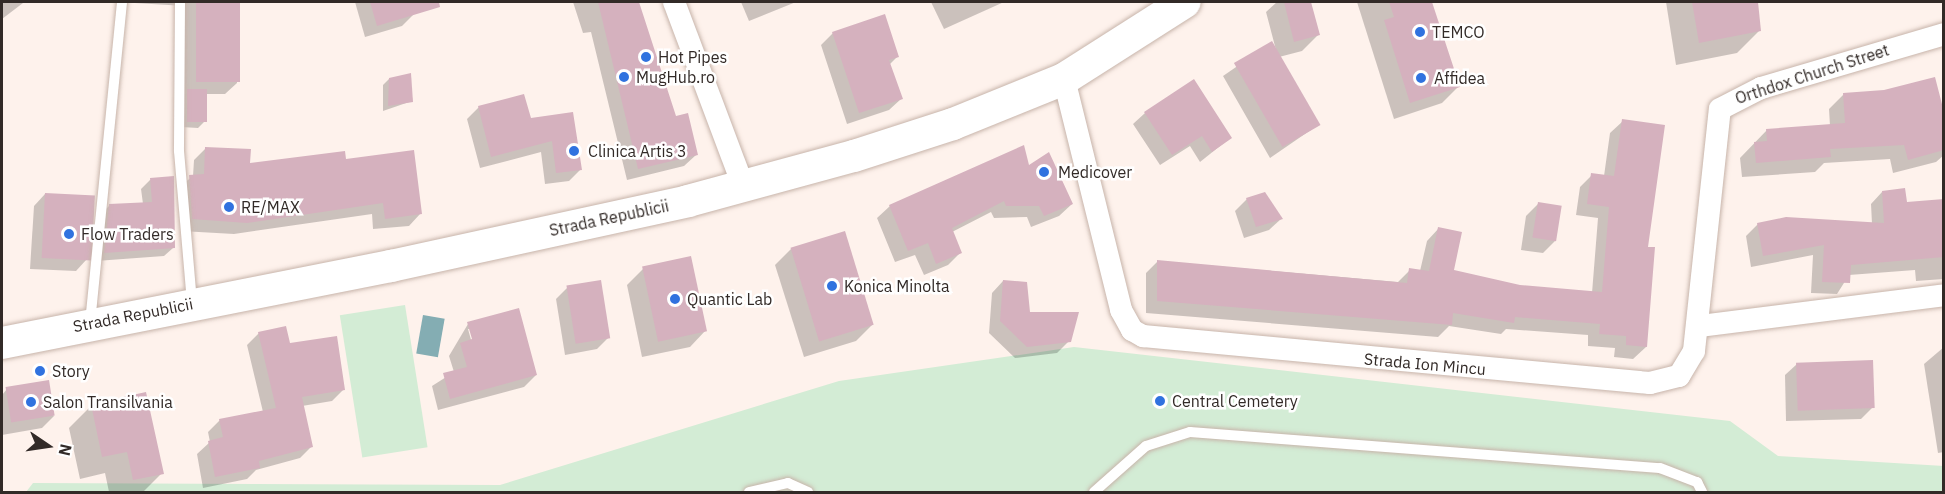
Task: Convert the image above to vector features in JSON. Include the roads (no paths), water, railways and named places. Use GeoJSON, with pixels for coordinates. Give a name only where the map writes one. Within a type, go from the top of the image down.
{"type":"FeatureCollection","features":[{"type":"Feature","properties":{"kind":"street"},"geometry":{"type":"LineString","coordinates":[[674,2],[743,186]]}},
{"type":"Feature","properties":{"kind":"street","name":"Strada Republicii"},"geometry":{"type":"LineString","coordinates":[[2,342],[391,266],[743,186],[953,124],[1064,78],[1185,2]]}},
{"type":"Feature","properties":{"kind":"street","name":"Orthdox Church Street"},"geometry":{"type":"LineString","coordinates":[[1700,326],[1720,109],[1761,88],[1944,34]]}},
{"type":"Feature","properties":{"kind":"street","name":"Strada Ion Mincu"},"geometry":{"type":"LineString","coordinates":[[1064,78],[1121,310],[1143,336],[1650,383],[1670,380],[1686,369],[1700,326]]}},
{"type":"Feature","properties":{"kind":"street"},"geometry":{"type":"LineString","coordinates":[[1700,326],[1944,295]]}},
{"type":"Feature","properties":{"kind":"lane"},"geometry":{"type":"LineString","coordinates":[[90,323],[122,2]]}},
{"type":"Feature","properties":{"kind":"lane"},"geometry":{"type":"LineString","coordinates":[[180,2],[179,151],[192,304]]}},
{"type":"Feature","properties":{"kind":"lane"},"geometry":{"type":"LineString","coordinates":[[1094,492],[1146,446],[1190,432],[1660,468],[1697,482],[1702,492]]}},
{"type":"Feature","properties":{"kind":"lane"},"geometry":{"type":"LineString","coordinates":[[749,492],[788,483],[808,492]]}},
{"type":"Feature","properties":{"kind":"water"},"geometry":{"type":"Polygon","coordinates":[[[423,315],[445,319],[438,357],[416,353],[423,315]]]}},
{"type":"Feature","properties":{"kind":"place","name":"TEMCO"},"geometry":{"type":"Point","coordinates":[1420,32]}},
{"type":"Feature","properties":{"kind":"place","name":"Hot Pipes"},"geometry":{"type":"Point","coordinates":[646,57]}},
{"type":"Feature","properties":{"kind":"place","name":"MugHub.ro"},"geometry":{"type":"Point","coordinates":[624,77]}},
{"type":"Feature","properties":{"kind":"place","name":"Affidea"},"geometry":{"type":"Point","coordinates":[1421,78]}},
{"type":"Feature","properties":{"kind":"place","name":"Clinica Artis 3"},"geometry":{"type":"Point","coordinates":[574,151]}},
{"type":"Feature","properties":{"kind":"place","name":"Medicover"},"geometry":{"type":"Point","coordinates":[1044,172]}},
{"type":"Feature","properties":{"kind":"place","name":"RE/MAX"},"geometry":{"type":"Point","coordinates":[229,207]}},
{"type":"Feature","properties":{"kind":"place","name":"Flow Traders"},"geometry":{"type":"Point","coordinates":[69,234]}},
{"type":"Feature","properties":{"kind":"place","name":"Konica Minolta"},"geometry":{"type":"Point","coordinates":[832,286]}},
{"type":"Feature","properties":{"kind":"place","name":"Quantic Lab"},"geometry":{"type":"Point","coordinates":[675,299]}},
{"type":"Feature","properties":{"kind":"place","name":"Story"},"geometry":{"type":"Point","coordinates":[40,371]}},
{"type":"Feature","properties":{"kind":"place","name":"Central Cemetery"},"geometry":{"type":"Point","coordinates":[1160,401]}},
{"type":"Feature","properties":{"kind":"place","name":"Salon Transilvania"},"geometry":{"type":"Point","coordinates":[31,402]}}]}
